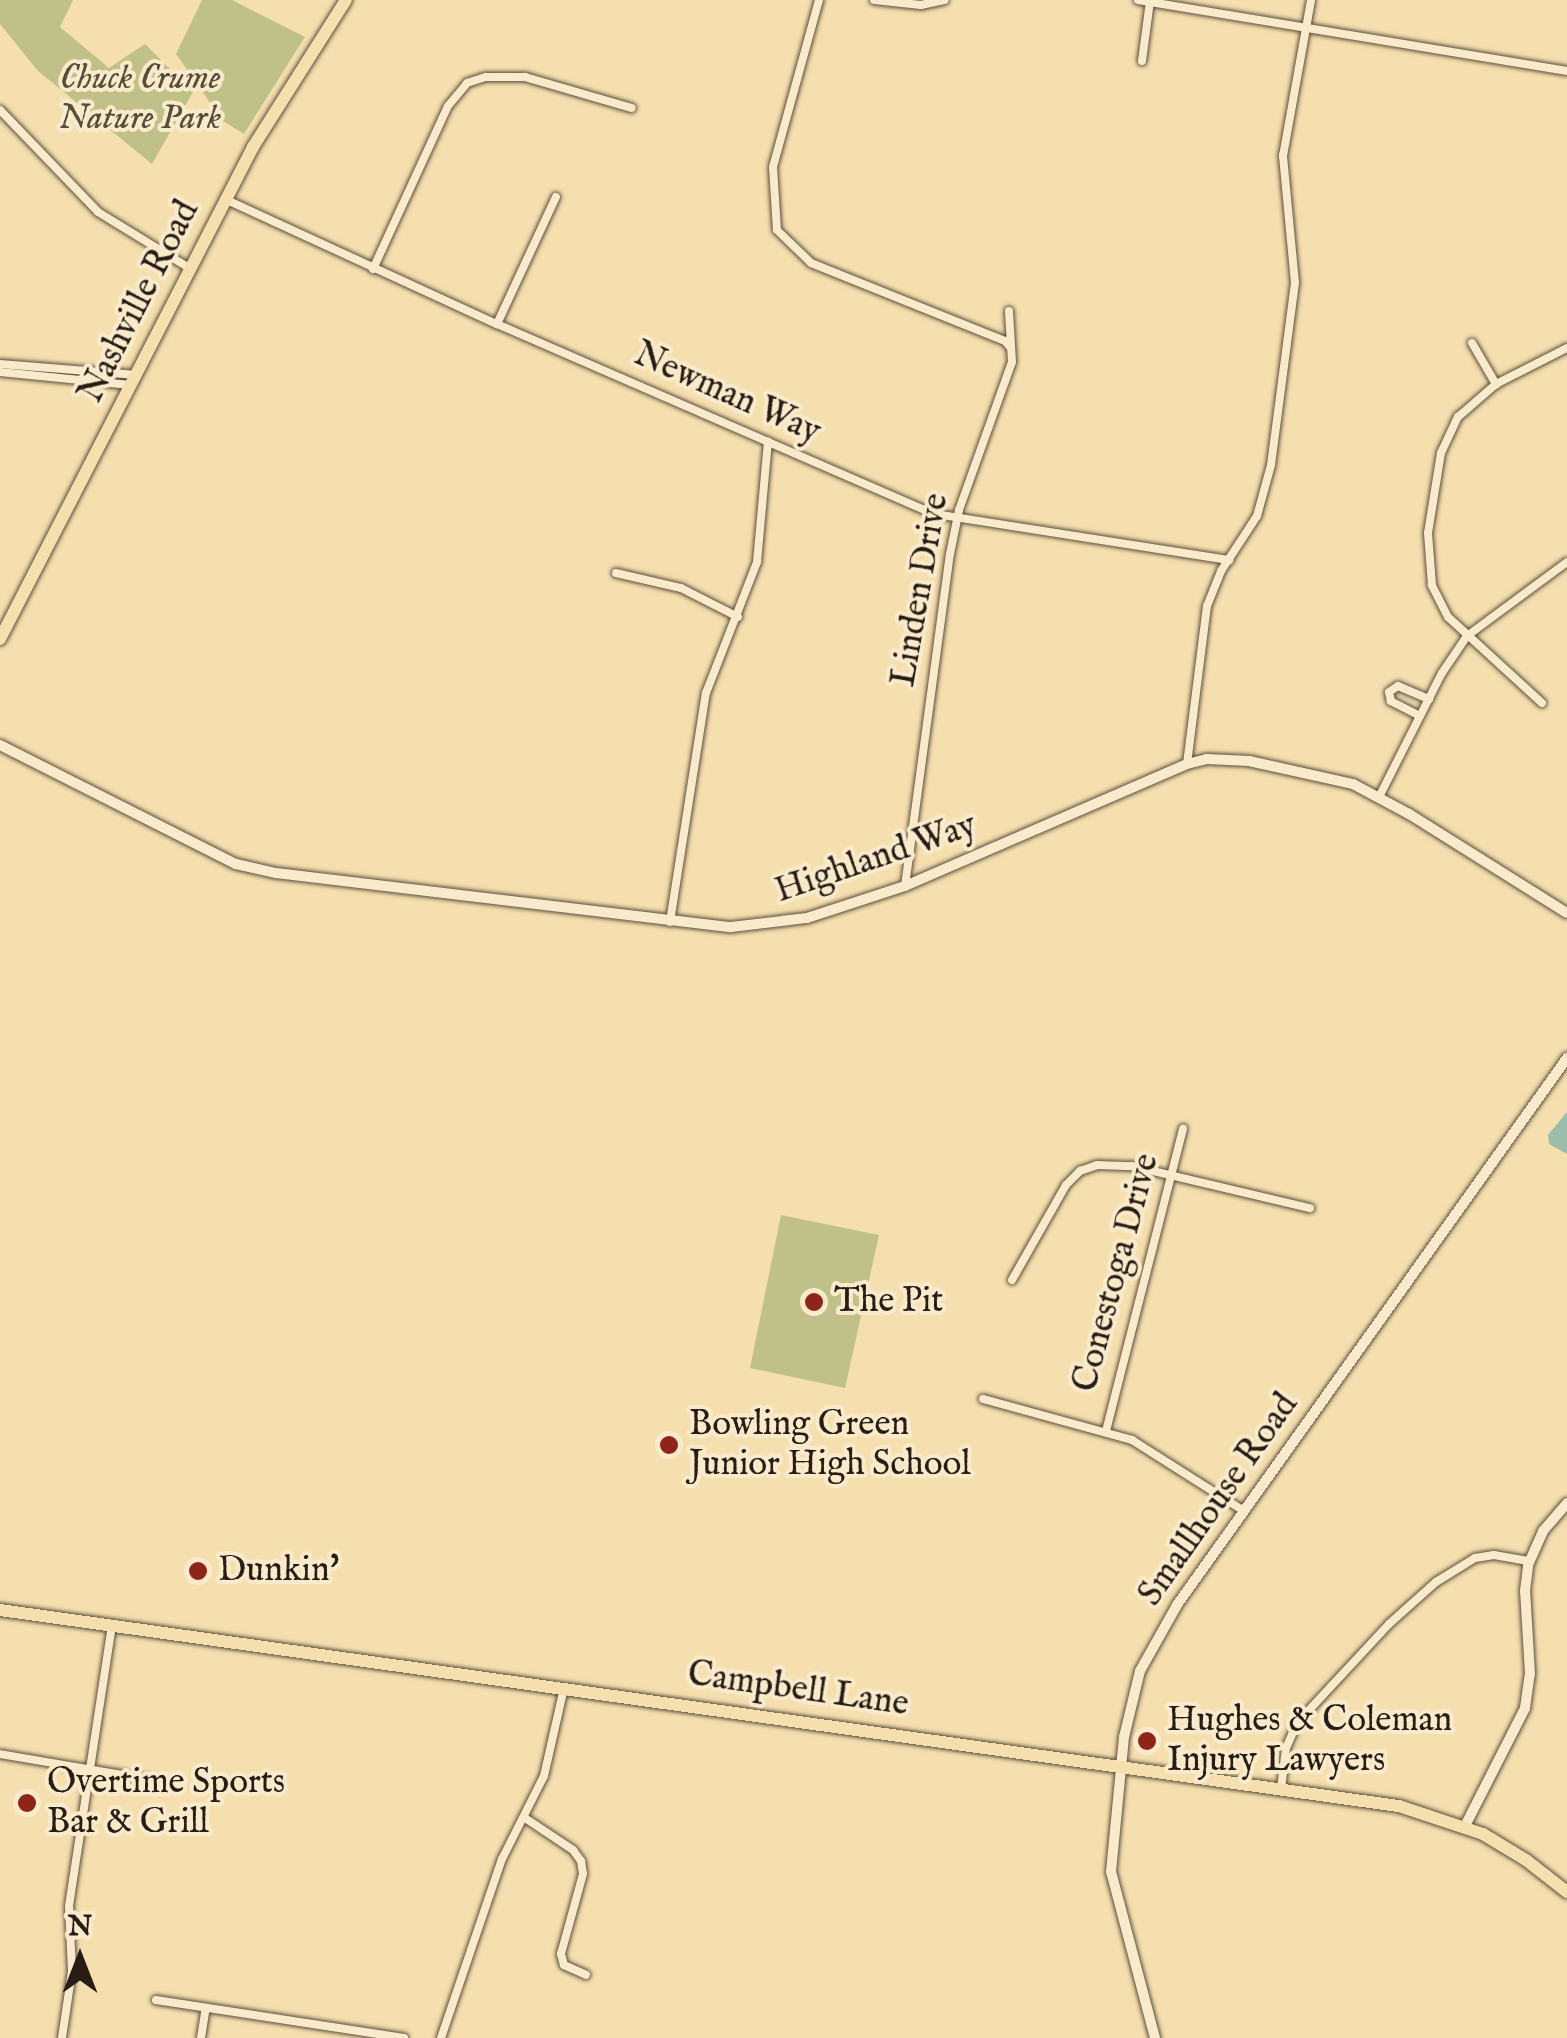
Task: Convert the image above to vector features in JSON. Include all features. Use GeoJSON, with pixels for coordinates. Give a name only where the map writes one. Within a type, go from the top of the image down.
{"type":"FeatureCollection","features":[{"type":"Feature","properties":{"kind":"main road","name":"Nashville Road"},"geometry":{"type":"LineString","coordinates":[[0,639],[288,87],[346,0]]}},
{"type":"Feature","properties":{"kind":"main road","name":"Campbell Lane"},"geometry":{"type":"LineString","coordinates":[[0,1610],[1399,1806],[1465,1826],[1526,1860],[1567,1892]]}},
{"type":"Feature","properties":{"kind":"street"},"geometry":{"type":"LineString","coordinates":[[819,0],[774,167],[777,230],[811,263],[1006,341],[1012,352]]}},
{"type":"Feature","properties":{"kind":"street"},"geometry":{"type":"LineString","coordinates":[[874,0],[921,5],[944,0]]}},
{"type":"Feature","properties":{"kind":"street"},"geometry":{"type":"LineString","coordinates":[[1138,0],[1567,71]]}},
{"type":"Feature","properties":{"kind":"street"},"geometry":{"type":"LineString","coordinates":[[1187,764],[1207,606],[1262,506],[1271,465],[1295,283],[1284,156],[1311,0]]}},
{"type":"Feature","properties":{"kind":"street"},"geometry":{"type":"LineString","coordinates":[[1142,61],[1150,1]]}},
{"type":"Feature","properties":{"kind":"street"},"geometry":{"type":"LineString","coordinates":[[373,269],[448,106],[467,83],[486,77],[525,77],[632,108]]}},
{"type":"Feature","properties":{"kind":"street"},"geometry":{"type":"LineString","coordinates":[[0,110],[98,212],[191,269]]}},
{"type":"Feature","properties":{"kind":"street"},"geometry":{"type":"LineString","coordinates":[[496,324],[556,197]]}},
{"type":"Feature","properties":{"kind":"street","name":"Newman Way"},"geometry":{"type":"LineString","coordinates":[[227,200],[496,324],[921,509],[957,519],[1229,560]]}},
{"type":"Feature","properties":{"kind":"street","name":"Linden Drive"},"geometry":{"type":"LineString","coordinates":[[905,886],[957,519],[1012,352],[1009,311]]}},
{"type":"Feature","properties":{"kind":"street"},"geometry":{"type":"LineString","coordinates":[[1472,344],[1496,384]]}},
{"type":"Feature","properties":{"kind":"street"},"geometry":{"type":"LineString","coordinates":[[1542,703],[1448,617],[1432,585],[1428,533],[1446,435],[1475,399],[1567,348]]}},
{"type":"Feature","properties":{"kind":"street"},"geometry":{"type":"LineString","coordinates":[[0,364],[134,380]]}},
{"type":"Feature","properties":{"kind":"street"},"geometry":{"type":"LineString","coordinates":[[0,372],[134,380]]}},
{"type":"Feature","properties":{"kind":"street"},"geometry":{"type":"LineString","coordinates":[[670,922],[706,694],[738,617],[760,548],[768,442]]}},
{"type":"Feature","properties":{"kind":"street"},"geometry":{"type":"LineString","coordinates":[[1379,797],[1429,698],[1466,636],[1567,562]]}},
{"type":"Feature","properties":{"kind":"street"},"geometry":{"type":"LineString","coordinates":[[616,573],[682,588],[738,617]]}},
{"type":"Feature","properties":{"kind":"street"},"geometry":{"type":"LineString","coordinates":[[1420,716],[1391,701],[1389,692],[1398,686],[1429,698]]}},
{"type":"Feature","properties":{"kind":"street","name":"Highland Way"},"geometry":{"type":"LineString","coordinates":[[0,745],[236,864],[731,927],[776,924],[905,886],[1187,764],[1222,759],[1291,768],[1353,784],[1567,913]]}},
{"type":"Feature","properties":{"kind":"street","name":"Smallhouse Road"},"geometry":{"type":"LineString","coordinates":[[1155,2038],[1113,1891],[1112,1852],[1131,1698],[1155,1639],[1567,1058]]}},
{"type":"Feature","properties":{"kind":"street","name":"Conestoga Drive"},"geometry":{"type":"LineString","coordinates":[[1106,1431],[1183,1129]]}},
{"type":"Feature","properties":{"kind":"street"},"geometry":{"type":"LineString","coordinates":[[1012,1280],[1066,1185],[1094,1166],[1132,1166],[1310,1208]]}},
{"type":"Feature","properties":{"kind":"street"},"geometry":{"type":"LineString","coordinates":[[983,1399],[1106,1431],[1150,1450],[1244,1511]]}},
{"type":"Feature","properties":{"kind":"street"},"geometry":{"type":"LineString","coordinates":[[1465,1826],[1526,1704],[1530,1666],[1525,1590],[1530,1561],[1543,1530],[1567,1503]]}},
{"type":"Feature","properties":{"kind":"street"},"geometry":{"type":"LineString","coordinates":[[1281,1790],[1286,1748],[1296,1723],[1389,1624],[1436,1582],[1476,1558],[1494,1554],[1530,1561]]}},
{"type":"Feature","properties":{"kind":"street"},"geometry":{"type":"LineString","coordinates":[[62,2038],[72,1971],[68,1906],[112,1625]]}},
{"type":"Feature","properties":{"kind":"street"},"geometry":{"type":"LineString","coordinates":[[441,2038],[496,1874],[548,1765],[564,1688]]}},
{"type":"Feature","properties":{"kind":"street"},"geometry":{"type":"LineString","coordinates":[[0,1754],[158,1781]]}},
{"type":"Feature","properties":{"kind":"street"},"geometry":{"type":"LineString","coordinates":[[525,1818],[574,1850],[581,1861],[583,1874],[561,1954],[564,1965],[586,1975]]}},
{"type":"Feature","properties":{"kind":"street"},"geometry":{"type":"LineString","coordinates":[[156,2000],[404,2038]]}},
{"type":"Feature","properties":{"kind":"street"},"geometry":{"type":"LineString","coordinates":[[201,2038],[206,2008]]}},
{"type":"Feature","properties":{"kind":"green space","name":"Chuck Crume Nature Park"},"geometry":{"type":"Polygon","coordinates":[[[0,0],[73,0],[60,27],[109,68],[145,44],[193,92],[152,164],[38,71],[0,24],[0,0]]]}},
{"type":"Feature","properties":{"kind":"green space"},"geometry":{"type":"Polygon","coordinates":[[[202,0],[232,0],[305,37],[244,134],[223,121],[176,54],[202,0]]]}},
{"type":"Feature","properties":{"kind":"green space","name":"The Pit"},"geometry":{"type":"Polygon","coordinates":[[[781,1215],[879,1235],[845,1388],[750,1368],[781,1215]]]}},
{"type":"Feature","properties":{"kind":"shaded area"},"geometry":{"type":"Polygon","coordinates":[[[1567,1112],[1567,1154],[1549,1144],[1548,1135],[1567,1112]]]}},
{"type":"Feature","properties":{"kind":"place","name":"The Pit"},"geometry":{"type":"Point","coordinates":[814,1302]}},
{"type":"Feature","properties":{"kind":"place","name":"Bowling Green Junior High School"},"geometry":{"type":"Point","coordinates":[669,1445]}},
{"type":"Feature","properties":{"kind":"place","name":"Dunkin'"},"geometry":{"type":"Point","coordinates":[198,1571]}},
{"type":"Feature","properties":{"kind":"place","name":"Hughes & Coleman Injury Lawyers"},"geometry":{"type":"Point","coordinates":[1147,1741]}},
{"type":"Feature","properties":{"kind":"place","name":"Overtime Sports Bar & Grill"},"geometry":{"type":"Point","coordinates":[27,1803]}}]}
